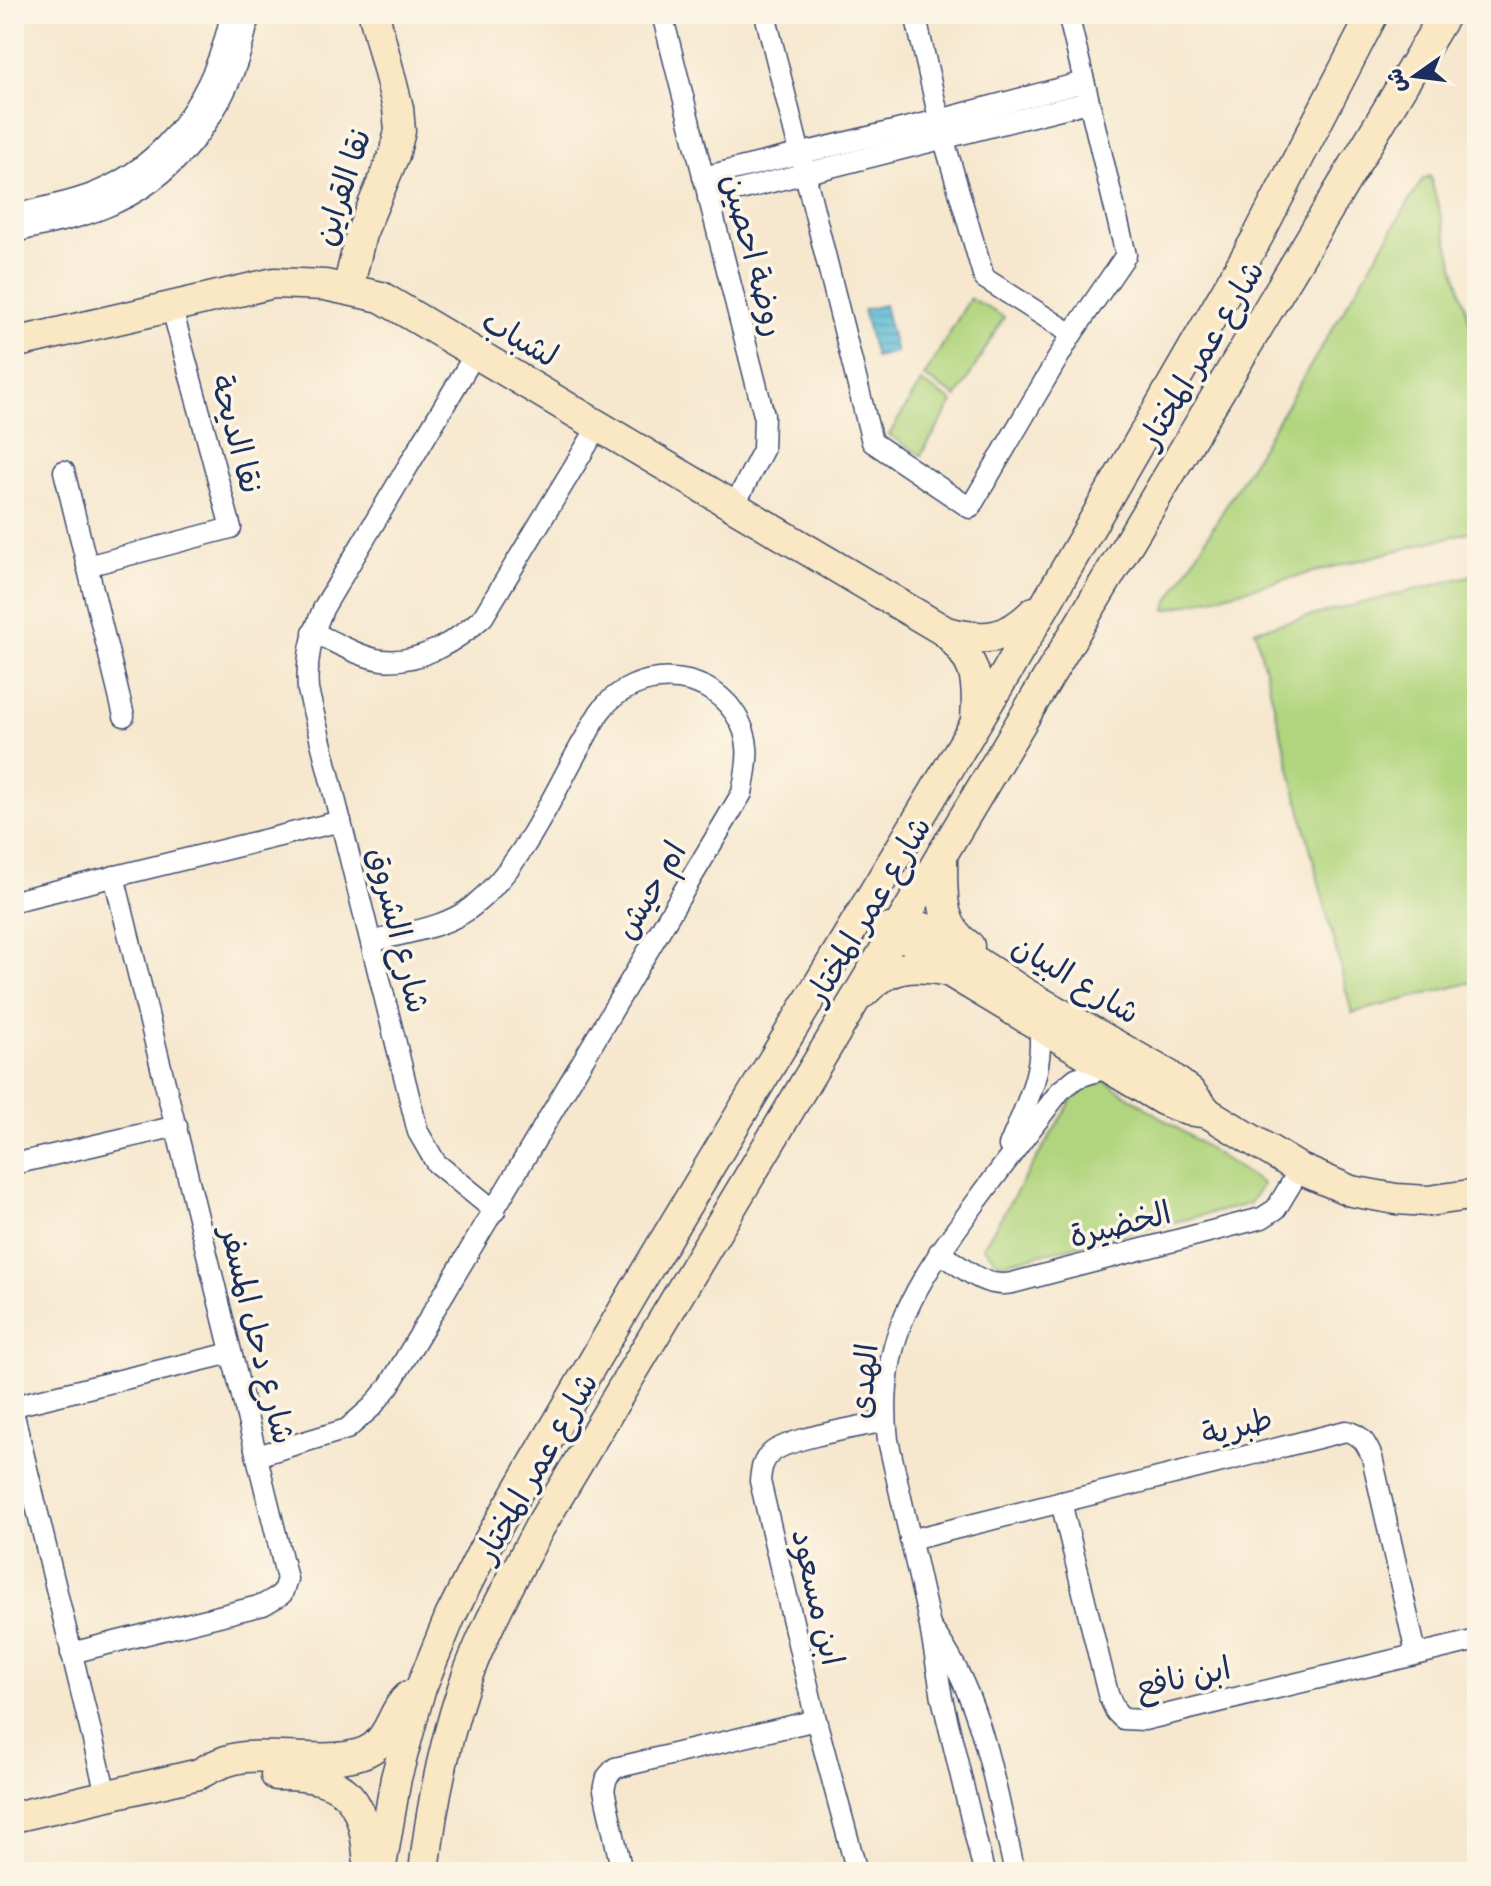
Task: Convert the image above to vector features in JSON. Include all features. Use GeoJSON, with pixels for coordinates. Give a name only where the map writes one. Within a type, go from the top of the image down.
{"type":"FeatureCollection","features":[{"type":"Feature","properties":{"kind":"main road","name":"نقا القراين"},"geometry":{"type":"LineString","coordinates":[[337,287],[345,222],[376,155],[384,119],[359,14]]}},
{"type":"Feature","properties":{"kind":"main road","name":"نقا القراين"},"geometry":{"type":"LineString","coordinates":[[337,287],[394,155],[400,131],[398,108],[374,14]]}},
{"type":"Feature","properties":{"kind":"main road","name":"شارع عمر المختار"},"geometry":{"type":"LineString","coordinates":[[380,1872],[396,1778],[420,1690],[450,1617],[484,1549],[644,1275],[976,723],[1257,238],[1373,14]]}},
{"type":"Feature","properties":{"kind":"main road","name":"شارع عمر المختار"},"geometry":{"type":"LineString","coordinates":[[424,1872],[440,1765],[464,1685],[492,1619],[539,1528],[1445,14]]}},
{"type":"Feature","properties":{"kind":"main road","name":"لشباب"},"geometry":{"type":"LineString","coordinates":[[14,343],[274,283],[337,287],[381,297],[946,632],[971,661],[978,688],[976,723]]}},
{"type":"Feature","properties":{"kind":"main road","name":"لشباب"},"geometry":{"type":"LineString","coordinates":[[946,632],[980,639],[995,637],[1018,627],[1044,602]]}},
{"type":"Feature","properties":{"kind":"main road"},"geometry":{"type":"LineString","coordinates":[[942,854],[944,907],[954,933],[993,962],[1026,994]]}},
{"type":"Feature","properties":{"kind":"main road"},"geometry":{"type":"LineString","coordinates":[[885,875],[886,904],[898,929]]}},
{"type":"Feature","properties":{"kind":"main road","name":"شارع البيان"},"geometry":{"type":"LineString","coordinates":[[845,941],[878,930],[910,926],[924,928],[1026,994],[1168,1075],[1190,1092],[1208,1113],[1300,1169],[1351,1191],[1428,1201],[1477,1194]]}},
{"type":"Feature","properties":{"kind":"main road","name":"شارع البيان"},"geometry":{"type":"LineString","coordinates":[[898,929],[950,972],[1039,1026],[1174,1106],[1208,1113]]}},
{"type":"Feature","properties":{"kind":"main road"},"geometry":{"type":"LineString","coordinates":[[854,1002],[877,978],[902,968],[917,966],[950,972]]}},
{"type":"Feature","properties":{"kind":"main road"},"geometry":{"type":"LineString","coordinates":[[14,1817],[199,1774],[222,1761],[244,1757],[362,1754],[382,1739],[407,1697],[420,1690]]}},
{"type":"Feature","properties":{"kind":"main road"},"geometry":{"type":"LineString","coordinates":[[199,1774],[226,1777],[294,1774],[335,1784],[353,1799],[363,1818],[369,1872]]}},
{"type":"Feature","properties":{"kind":"street"},"geometry":{"type":"LineString","coordinates":[[14,215],[93,194],[164,146],[192,112],[214,74],[231,14]]}},
{"type":"Feature","properties":{"kind":"street"},"geometry":{"type":"LineString","coordinates":[[14,232],[116,203],[174,162],[207,123],[220,101],[239,59],[249,14]]}},
{"type":"Feature","properties":{"kind":"street","name":"روضة احصين"},"geometry":{"type":"LineString","coordinates":[[662,14],[764,415],[763,450],[734,506]]}},
{"type":"Feature","properties":{"kind":"street"},"geometry":{"type":"LineString","coordinates":[[765,14],[872,442],[970,508],[1072,334],[1126,255],[1068,14]]}},
{"type":"Feature","properties":{"kind":"street"},"geometry":{"type":"LineString","coordinates":[[915,14],[942,130],[984,278],[1072,334]]}},
{"type":"Feature","properties":{"kind":"street"},"geometry":{"type":"LineString","coordinates":[[706,188],[1086,92]]}},
{"type":"Feature","properties":{"kind":"street","name":"نقا الديحة"},"geometry":{"type":"LineString","coordinates":[[87,566],[231,528],[171,305]]}},
{"type":"Feature","properties":{"kind":"street","name":"شارع الشروق"},"geometry":{"type":"LineString","coordinates":[[475,354],[331,594],[313,632],[308,651],[308,690],[418,1132],[436,1163],[495,1211]]}},
{"type":"Feature","properties":{"kind":"street"},"geometry":{"type":"LineString","coordinates":[[313,632],[381,660],[440,648],[469,629],[483,617],[599,425]]}},
{"type":"Feature","properties":{"kind":"street"},"geometry":{"type":"LineString","coordinates":[[64,471],[124,716]]}},
{"type":"Feature","properties":{"kind":"street","name":"ام حيش"},"geometry":{"type":"LineString","coordinates":[[257,1456],[340,1433],[372,1407],[389,1386],[742,793],[749,757],[744,726],[731,707],[715,693],[688,680],[657,678],[631,686],[602,709],[512,865],[492,888],[472,907],[452,919],[371,942]]}},
{"type":"Feature","properties":{"kind":"street"},"geometry":{"type":"LineString","coordinates":[[14,901],[341,821]]}},
{"type":"Feature","properties":{"kind":"street","name":"شارع دحل المسفر"},"geometry":{"type":"LineString","coordinates":[[71,1653],[263,1605],[282,1594],[287,1579],[114,876]]}},
{"type":"Feature","properties":{"kind":"street","name":"الهدى"},"geometry":{"type":"LineString","coordinates":[[1000,1169],[1035,1081],[1040,1059],[1039,1026]]}},
{"type":"Feature","properties":{"kind":"street","name":"الهدى"},"geometry":{"type":"LineString","coordinates":[[984,1872],[942,1698],[930,1626],[886,1421],[888,1379],[902,1319],[939,1252],[1060,1091],[1076,1078],[1109,1067]]}},
{"type":"Feature","properties":{"kind":"street"},"geometry":{"type":"LineString","coordinates":[[14,1164],[177,1126]]}},
{"type":"Feature","properties":{"kind":"street","name":"الخضيرة"},"geometry":{"type":"LineString","coordinates":[[939,1252],[988,1284],[1012,1283],[1262,1218],[1276,1209],[1300,1169]]}},
{"type":"Feature","properties":{"kind":"street"},"geometry":{"type":"LineString","coordinates":[[14,1406],[231,1353]]}},
{"type":"Feature","properties":{"kind":"street"},"geometry":{"type":"LineString","coordinates":[[14,1415],[106,1794]]}},
{"type":"Feature","properties":{"kind":"street","name":"ابن مسعود"},"geometry":{"type":"LineString","coordinates":[[857,1872],[816,1720],[760,1481],[761,1469],[772,1452],[781,1447],[886,1421]]}},
{"type":"Feature","properties":{"kind":"street","name":"طبرية"},"geometry":{"type":"LineString","coordinates":[[910,1540],[1333,1433],[1356,1433],[1366,1442],[1372,1457],[1416,1653]]}},
{"type":"Feature","properties":{"kind":"street","name":"ابن نافع"},"geometry":{"type":"LineString","coordinates":[[1061,1502],[1108,1694],[1116,1712],[1123,1719],[1144,1720],[1477,1640]]}},
{"type":"Feature","properties":{"kind":"street","name":"الهدى"},"geometry":{"type":"LineString","coordinates":[[930,1626],[952,1657],[969,1691],[1015,1872]]}},
{"type":"Feature","properties":{"kind":"street"},"geometry":{"type":"LineString","coordinates":[[622,1872],[604,1790],[607,1777],[615,1768],[816,1720]]}},
{"type":"Feature","properties":{"kind":"street"},"geometry":{"type":"LineString","coordinates":[[961,1776],[990,1769]]}},
{"type":"Feature","properties":{"kind":"street"},"geometry":{"type":"LineString","coordinates":[[1470,1872],[1477,1870]]}},
{"type":"Feature","properties":{"kind":"green space"},"geometry":{"type":"Polygon","coordinates":[[[1430,176],[1477,350],[1477,530],[1166,610],[1422,180],[1430,176]]]}},
{"type":"Feature","properties":{"kind":"green space"},"geometry":{"type":"Polygon","coordinates":[[[970,298],[1004,317],[957,397],[924,377],[970,298]]]}},
{"type":"Feature","properties":{"kind":"green space"},"geometry":{"type":"Polygon","coordinates":[[[921,382],[953,402],[921,455],[889,435],[921,382]]]}},
{"type":"Feature","properties":{"kind":"green space"},"geometry":{"type":"Polygon","coordinates":[[[1477,574],[1477,981],[1352,1013],[1255,630],[1477,574]]]}},
{"type":"Feature","properties":{"kind":"green space"},"geometry":{"type":"Polygon","coordinates":[[[1105,1081],[1263,1184],[1249,1204],[1000,1264],[983,1247],[1078,1090],[1105,1081]]]}},
{"type":"Feature","properties":{"kind":"water"},"geometry":{"type":"Polygon","coordinates":[[[884,305],[896,352],[875,357],[863,310],[884,305]]]}}]}
